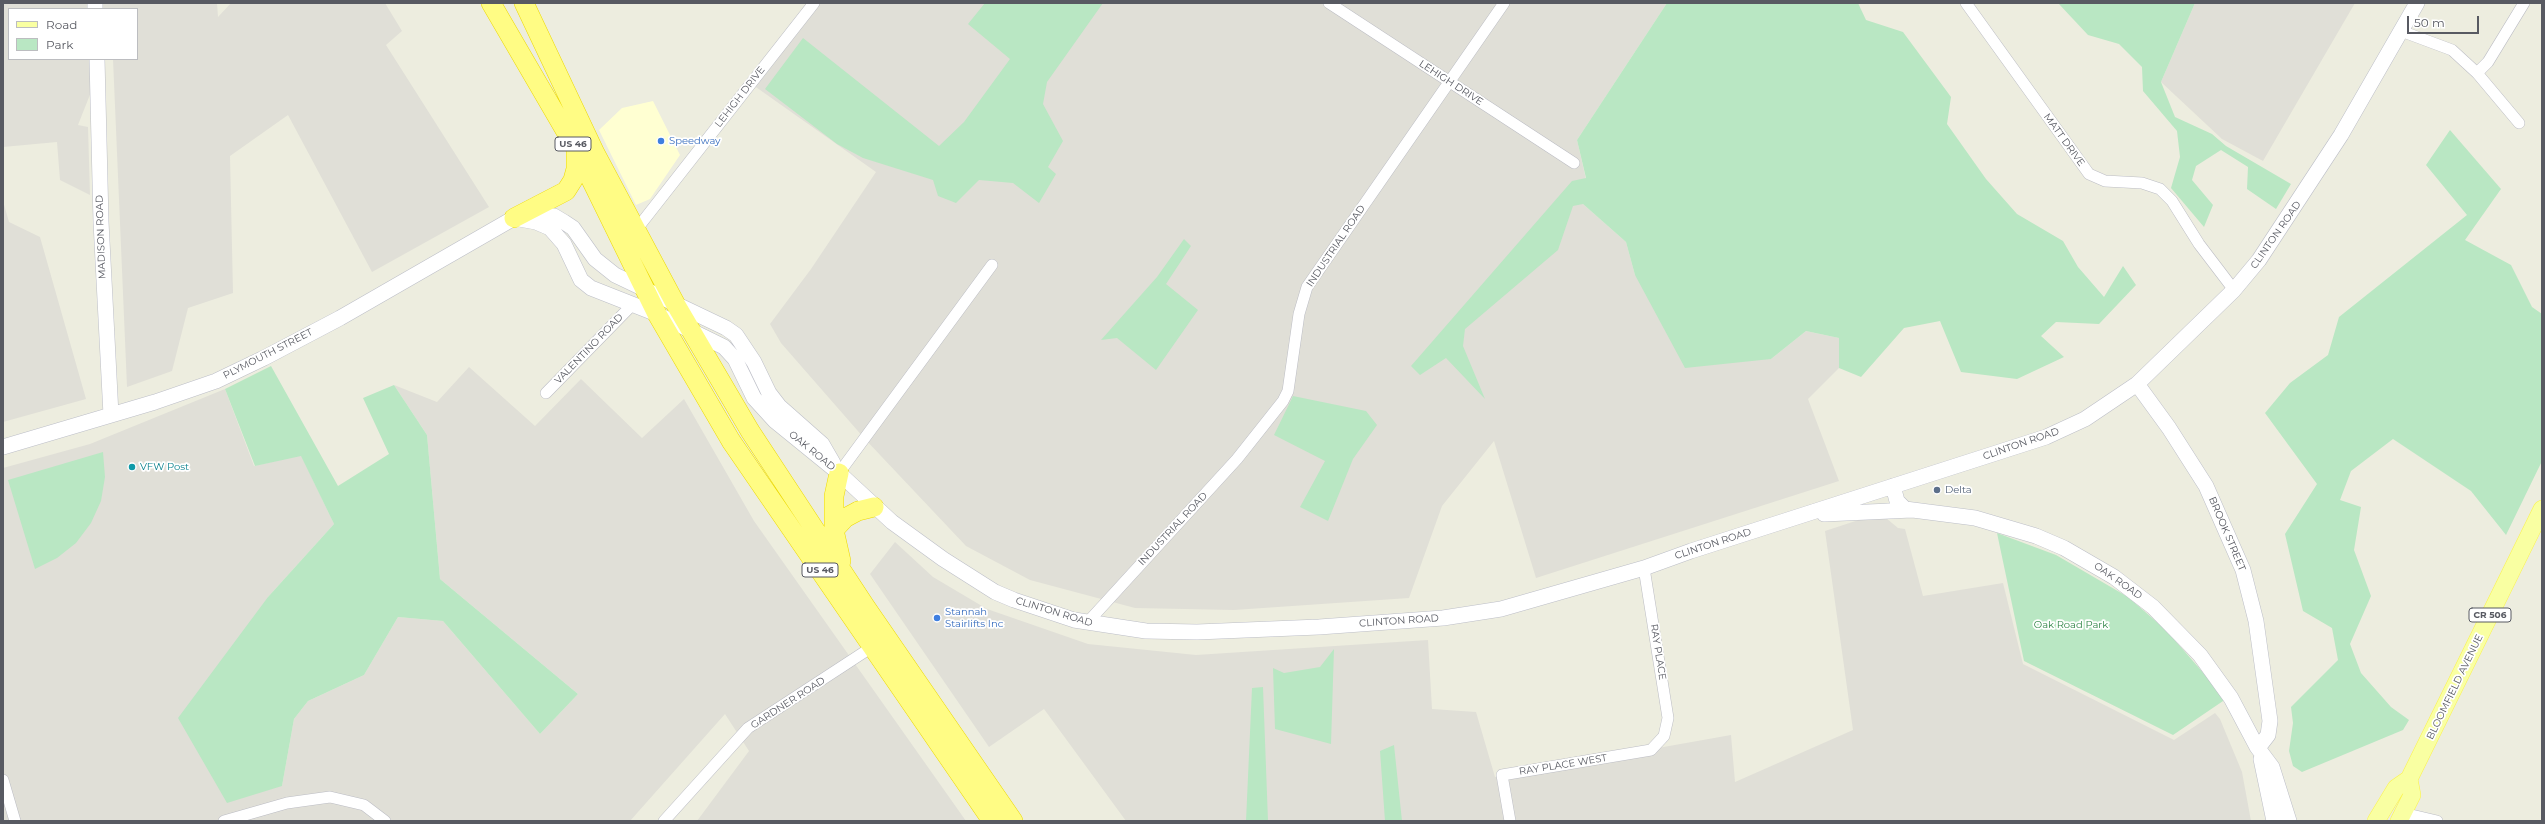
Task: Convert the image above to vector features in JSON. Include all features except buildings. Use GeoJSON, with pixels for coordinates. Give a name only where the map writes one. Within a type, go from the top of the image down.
{"type":"FeatureCollection","features":[{"type":"Feature","properties":{"kind":"highway","name":"US 46"},"geometry":{"type":"LineString","coordinates":[[491,3],[576,149],[657,314],[731,441],[992,821]]}},
{"type":"Feature","properties":{"kind":"highway","name":"US 46"},"geometry":{"type":"LineString","coordinates":[[524,3],[595,152],[636,230],[676,305],[750,431],[865,606],[1013,821]]}},
{"type":"Feature","properties":{"kind":"highway"},"geometry":{"type":"LineString","coordinates":[[514,218],[566,190],[573,180],[576,169],[576,149]]}},
{"type":"Feature","properties":{"kind":"highway"},"geometry":{"type":"LineString","coordinates":[[839,473],[834,496],[834,530],[841,561],[865,606]]}},
{"type":"Feature","properties":{"kind":"highway"},"geometry":{"type":"LineString","coordinates":[[834,530],[845,518],[874,507]]}},
{"type":"Feature","properties":{"kind":"main road","name":"BLOOMFIELD AVENUE"},"geometry":{"type":"LineString","coordinates":[[2376,821],[2396,788],[2409,780],[2542,509]]}},
{"type":"Feature","properties":{"kind":"main road","name":"BLOOMFIELD AVENUE"},"geometry":{"type":"LineString","coordinates":[[2401,817],[2412,794],[2409,780]]}},
{"type":"Feature","properties":{"kind":"street","name":"LEHIGH DRIVE"},"geometry":{"type":"LineString","coordinates":[[636,230],[814,3]]}},
{"type":"Feature","properties":{"kind":"street","name":"LEHIGH DRIVE"},"geometry":{"type":"LineString","coordinates":[[1329,3],[1574,163]]}},
{"type":"Feature","properties":{"kind":"street","name":"INDUSTRIAL ROAD"},"geometry":{"type":"LineString","coordinates":[[1087,622],[1237,459],[1283,401],[1288,391],[1299,314],[1307,287],[1504,3]]}},
{"type":"Feature","properties":{"kind":"street","name":"MATT DRIVE"},"geometry":{"type":"LineString","coordinates":[[1966,3],[2089,174],[2105,181],[2142,183],[2160,190],[2172,201],[2199,244],[2234,290]]}},
{"type":"Feature","properties":{"kind":"street","name":"CLINTON ROAD"},"geometry":{"type":"LineString","coordinates":[[839,473],[874,507],[943,559],[995,592],[1027,604],[1087,622],[1146,631],[1197,632],[1319,627],[1443,618],[1501,609],[1644,568],[1691,551],[2068,428],[2085,419],[2137,384],[2234,290],[2259,260],[2310,185],[2417,3]]}},
{"type":"Feature","properties":{"kind":"street"},"geometry":{"type":"LineString","coordinates":[[2477,73],[2488,62],[2524,3]]}},
{"type":"Feature","properties":{"kind":"street"},"geometry":{"type":"LineString","coordinates":[[2401,31],[2452,50],[2477,73],[2519,123]]}},
{"type":"Feature","properties":{"kind":"street","name":"MADISON ROAD"},"geometry":{"type":"LineString","coordinates":[[97,60],[100,207],[110,415]]}},
{"type":"Feature","properties":{"kind":"street","name":"PLYMOUTH STREET"},"geometry":{"type":"LineString","coordinates":[[3,447],[179,395],[264,358],[398,286],[514,218],[537,214],[554,216],[573,228],[604,268],[646,290]]}},
{"type":"Feature","properties":{"kind":"street"},"geometry":{"type":"LineString","coordinates":[[514,218],[536,222],[550,228],[564,244],[581,280],[591,288],[657,314]]}},
{"type":"Feature","properties":{"kind":"street"},"geometry":{"type":"LineString","coordinates":[[839,473],[992,266]]}},
{"type":"Feature","properties":{"kind":"street","name":"OAK ROAD"},"geometry":{"type":"LineString","coordinates":[[646,290],[726,328],[736,335],[751,357],[769,394],[778,406],[822,444],[839,473]]}},
{"type":"Feature","properties":{"kind":"street","name":"VALENTINO ROAD"},"geometry":{"type":"LineString","coordinates":[[546,393],[632,305]]}},
{"type":"Feature","properties":{"kind":"street","name":"OAK ROAD"},"geometry":{"type":"LineString","coordinates":[[657,314],[724,347],[735,359],[754,398],[763,410],[839,473]]}},
{"type":"Feature","properties":{"kind":"street","name":"BROOK STREET"},"geometry":{"type":"LineString","coordinates":[[2137,384],[2177,440],[2206,486],[2243,570],[2256,622],[2270,721],[2268,735],[2258,748]]}},
{"type":"Feature","properties":{"kind":"street"},"geometry":{"type":"LineString","coordinates":[[1893,486],[1899,504],[1912,510]]}},
{"type":"Feature","properties":{"kind":"street","name":"OAK ROAD"},"geometry":{"type":"LineString","coordinates":[[1811,513],[1830,514],[1912,510],[1975,518],[2031,534],[2064,548],[2114,577],[2153,606],[2200,654],[2231,698],[2258,748],[2272,767],[2290,821]]}},
{"type":"Feature","properties":{"kind":"street","name":"RAY PLACE"},"geometry":{"type":"LineString","coordinates":[[1644,568],[1668,718],[1664,736]]}},
{"type":"Feature","properties":{"kind":"street","name":"GARDNER ROAD"},"geometry":{"type":"LineString","coordinates":[[664,821],[748,728],[872,647]]}},
{"type":"Feature","properties":{"kind":"street","name":"RAY PLACE WEST"},"geometry":{"type":"LineString","coordinates":[[1510,821],[1502,775],[1651,750],[1664,736]]}},
{"type":"Feature","properties":{"kind":"street","name":"OAK ROAD"},"geometry":{"type":"LineString","coordinates":[[2258,748],[2274,821]]}},
{"type":"Feature","properties":{"kind":"street"},"geometry":{"type":"LineString","coordinates":[[3,780],[15,821]]}},
{"type":"Feature","properties":{"kind":"street"},"geometry":{"type":"LineString","coordinates":[[224,821],[287,803],[330,797],[364,806],[385,821]]}},
{"type":"Feature","properties":{"kind":"street"},"geometry":{"type":"LineString","coordinates":[[2401,817],[2437,821]]}},
{"type":"Feature","properties":{"kind":"shaded area"},"geometry":{"type":"Polygon","coordinates":[[[3,3],[217,3],[218,17],[231,3],[385,3],[402,31],[386,45],[489,207],[372,272],[288,115],[230,156],[233,293],[188,308],[172,371],[127,387],[113,60],[138,60],[138,8],[8,8],[8,60],[104,60],[78,125],[88,127],[90,195],[60,180],[57,142],[3,147],[3,3]]]}},
{"type":"Feature","properties":{"kind":"shaded area"},"geometry":{"type":"Polygon","coordinates":[[[820,3],[1667,3],[1577,140],[1588,188],[1583,204],[1626,242],[1635,275],[1771,359],[1806,331],[1839,338],[1839,368],[1808,399],[1839,481],[1536,578],[1494,441],[1442,506],[1409,598],[1234,610],[1135,608],[1030,580],[966,546],[864,438],[781,343],[770,324],[811,269],[876,172],[753,85],[820,3]]]}},
{"type":"Feature","properties":{"kind":"shaded area"},"geometry":{"type":"Polygon","coordinates":[[[2195,3],[2355,3],[2263,161],[2222,139],[2161,82],[2195,3]]]}},
{"type":"Feature","properties":{"kind":"shaded area"},"geometry":{"type":"Polygon","coordinates":[[[653,101],[680,155],[650,199],[636,205],[599,130],[622,108],[653,101]]]}},
{"type":"Feature","properties":{"kind":"shaded area"},"geometry":{"type":"Polygon","coordinates":[[[3,201],[9,222],[40,237],[86,399],[3,422],[3,201]]]}},
{"type":"Feature","properties":{"kind":"shaded area"},"geometry":{"type":"Polygon","coordinates":[[[469,367],[535,426],[581,379],[642,438],[684,399],[754,521],[966,821],[697,821],[749,751],[725,714],[630,821],[3,821],[3,468],[90,444],[225,389],[254,466],[301,455],[334,524],[268,597],[282,786],[294,719],[308,701],[364,675],[398,617],[443,621],[540,734],[578,694],[440,579],[427,435],[394,385],[437,402],[469,367]]]}},
{"type":"Feature","properties":{"kind":"shaded area"},"geometry":{"type":"Polygon","coordinates":[[[1880,513],[1898,528],[1905,529],[1923,596],[2003,583],[2023,664],[2174,740],[2215,713],[2220,719],[2242,772],[2251,821],[1126,821],[1044,709],[989,747],[870,574],[895,542],[933,577],[987,609],[1088,644],[1196,655],[1428,640],[1432,709],[1476,712],[1495,777],[1731,735],[1735,782],[1853,730],[1825,531],[1880,513]]]}},
{"type":"Feature","properties":{"kind":"green space"},"geometry":{"type":"Polygon","coordinates":[[[985,3],[1103,3],[1047,82],[1043,104],[1063,141],[1048,167],[1056,174],[1039,203],[1013,183],[979,180],[956,203],[938,196],[933,180],[863,158],[837,144],[765,89],[803,38],[939,146],[964,122],[1010,59],[968,24],[985,3]]]}},
{"type":"Feature","properties":{"kind":"green space"},"geometry":{"type":"Polygon","coordinates":[[[1667,3],[1858,3],[1866,20],[1903,32],[1951,97],[1947,124],[1986,179],[2017,214],[2063,241],[2078,267],[2104,297],[2123,266],[2136,285],[2099,324],[2056,322],[2041,336],[2064,357],[2017,379],[1961,372],[1940,321],[1904,328],[1861,377],[1839,368],[1839,338],[1806,331],[1771,359],[1685,368],[1635,275],[1626,242],[1583,204],[1573,206],[1558,250],[1465,329],[1463,346],[1485,399],[1446,358],[1420,375],[1411,366],[1572,181],[1586,178],[1577,140],[1667,3]]]}},
{"type":"Feature","properties":{"kind":"green space"},"geometry":{"type":"Polygon","coordinates":[[[2058,3],[2195,3],[2161,82],[2175,117],[2212,134],[2226,146],[2291,184],[2276,209],[2247,189],[2248,167],[2221,150],[2196,166],[2192,180],[2213,205],[2204,227],[2171,188],[2180,157],[2177,131],[2143,91],[2142,67],[2119,44],[2088,35],[2058,3]]]}},
{"type":"Feature","properties":{"kind":"green space"},"geometry":{"type":"Polygon","coordinates":[[[2450,130],[2501,189],[2465,240],[2511,265],[2532,307],[2542,314],[2542,461],[2506,535],[2471,491],[2393,439],[2351,471],[2340,500],[2361,507],[2354,550],[2371,596],[2350,644],[2361,673],[2391,707],[2409,720],[2403,730],[2302,772],[2293,766],[2289,751],[2293,723],[2291,707],[2338,660],[2332,628],[2303,611],[2285,534],[2317,484],[2265,413],[2290,383],[2328,355],[2339,317],[2467,215],[2426,165],[2450,130]]]}},
{"type":"Feature","properties":{"kind":"green space"},"geometry":{"type":"Polygon","coordinates":[[[1184,239],[1191,246],[1166,284],[1198,310],[1156,370],[1117,338],[1101,340],[1157,277],[1184,239]]]}},
{"type":"Feature","properties":{"kind":"green space"},"geometry":{"type":"Polygon","coordinates":[[[271,366],[338,486],[389,454],[363,398],[394,385],[427,435],[440,579],[578,694],[540,734],[443,621],[398,617],[364,675],[308,701],[294,719],[282,786],[227,803],[178,718],[268,597],[334,524],[301,456],[255,466],[225,389],[271,366]]]}},
{"type":"Feature","properties":{"kind":"green space"},"geometry":{"type":"Polygon","coordinates":[[[1293,396],[1366,411],[1377,425],[1353,459],[1328,521],[1300,507],[1325,461],[1274,435],[1293,396]]]}},
{"type":"Feature","properties":{"kind":"green space"},"geometry":{"type":"Polygon","coordinates":[[[103,452],[105,477],[101,501],[91,523],[76,543],[57,558],[35,569],[8,480],[103,452]]]}},
{"type":"Feature","properties":{"kind":"green space","name":"Oak Road Park"},"geometry":{"type":"Polygon","coordinates":[[[1997,533],[2056,555],[2128,597],[2166,630],[2226,699],[2173,735],[2024,661],[1997,533]]]}},
{"type":"Feature","properties":{"kind":"green space"},"geometry":{"type":"Polygon","coordinates":[[[1334,649],[1331,744],[1275,729],[1273,668],[1284,673],[1320,667],[1334,649]]]}},
{"type":"Feature","properties":{"kind":"green space"},"geometry":{"type":"Polygon","coordinates":[[[1263,687],[1268,821],[1246,821],[1252,688],[1263,687]]]}},
{"type":"Feature","properties":{"kind":"green space"},"geometry":{"type":"Polygon","coordinates":[[[1394,745],[1402,821],[1385,821],[1380,751],[1394,745]]]}},
{"type":"Feature","properties":{"kind":"place","name":"Speedway"},"geometry":{"type":"Point","coordinates":[661,141]}},
{"type":"Feature","properties":{"kind":"place","name":"VFW Post"},"geometry":{"type":"Point","coordinates":[132,467]}},
{"type":"Feature","properties":{"kind":"place","name":"Delta"},"geometry":{"type":"Point","coordinates":[1937,490]}},
{"type":"Feature","properties":{"kind":"place","name":"Stannah Stairlifts Inc"},"geometry":{"type":"Point","coordinates":[937,618]}}]}
